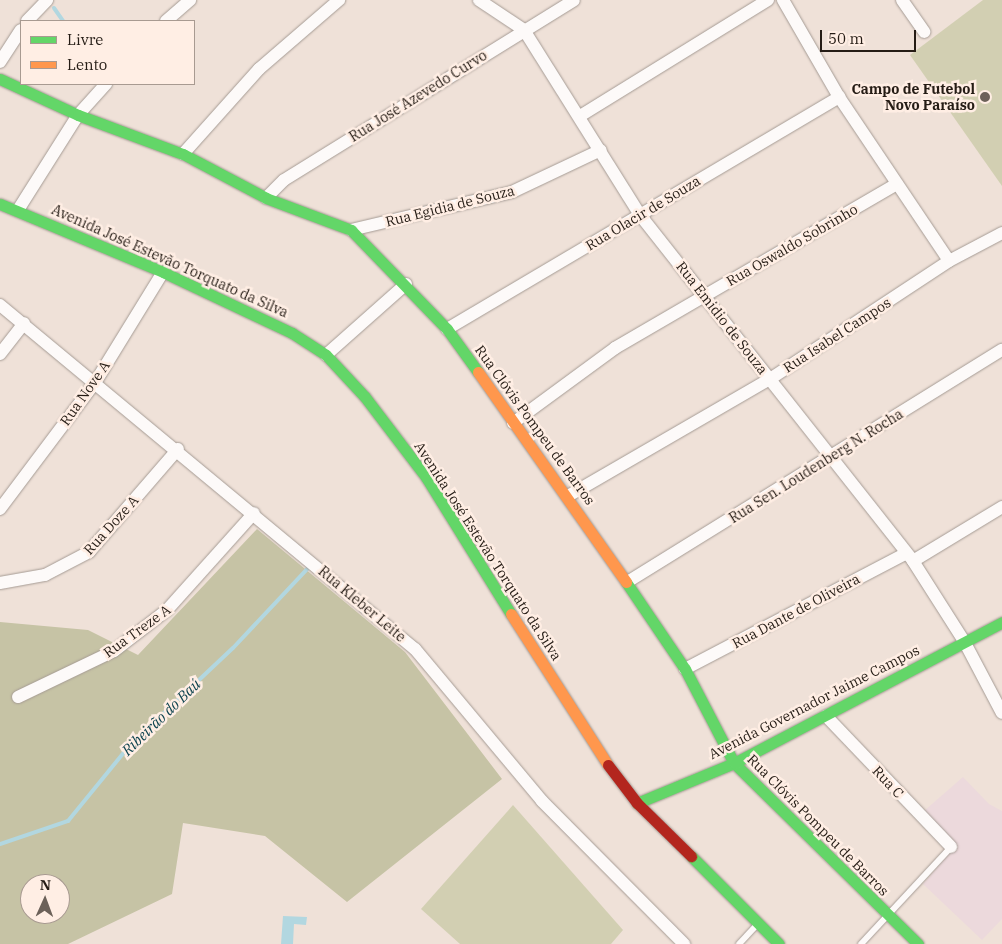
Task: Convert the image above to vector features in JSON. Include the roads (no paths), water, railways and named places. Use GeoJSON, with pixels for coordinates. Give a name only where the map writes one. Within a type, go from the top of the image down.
{"type":"FeatureCollection","features":[{"type":"Feature","properties":{"kind":"street"},"geometry":{"type":"LineString","coordinates":[[28,20],[47,0]]}},
{"type":"Feature","properties":{"kind":"street"},"geometry":{"type":"LineString","coordinates":[[167,20],[190,0]]}},
{"type":"Feature","properties":{"kind":"street"},"geometry":{"type":"LineString","coordinates":[[183,154],[259,69],[339,0]]}},
{"type":"Feature","properties":{"kind":"street","name":"Rua Emidio de Souza"},"geometry":{"type":"LineString","coordinates":[[479,0],[524,30],[580,116],[640,215],[910,557],[964,641],[1002,713]]}},
{"type":"Feature","properties":{"kind":"street","name":"Rua José Azevedo Curvo"},"geometry":{"type":"LineString","coordinates":[[266,198],[284,180],[574,0]]}},
{"type":"Feature","properties":{"kind":"street"},"geometry":{"type":"LineString","coordinates":[[580,116],[768,0]]}},
{"type":"Feature","properties":{"kind":"street"},"geometry":{"type":"LineString","coordinates":[[783,0],[839,97],[949,261]]}},
{"type":"Feature","properties":{"kind":"street"},"geometry":{"type":"LineString","coordinates":[[902,0],[924,32]]}},
{"type":"Feature","properties":{"kind":"street"},"geometry":{"type":"LineString","coordinates":[[0,62],[20,32]]}},
{"type":"Feature","properties":{"kind":"street","name":"Rua Clóvis Pompeu de Barros"},"geometry":{"type":"LineString","coordinates":[[0,79],[78,115],[183,154],[266,198],[351,230],[406,284],[447,329],[513,423],[568,496],[629,581],[685,669],[734,763],[918,944]]}},
{"type":"Feature","properties":{"kind":"street"},"geometry":{"type":"LineString","coordinates":[[18,210],[78,115],[105,85]]}},
{"type":"Feature","properties":{"kind":"street","name":"Rua Olacir de Souza"},"geometry":{"type":"LineString","coordinates":[[447,329],[839,97]]}},
{"type":"Feature","properties":{"kind":"street","name":"Rua Egidia de Souza"},"geometry":{"type":"LineString","coordinates":[[351,230],[512,192],[601,150]]}},
{"type":"Feature","properties":{"kind":"street","name":"Rua Oswaldo Sobrinho"},"geometry":{"type":"LineString","coordinates":[[513,423],[615,348],[897,184]]}},
{"type":"Feature","properties":{"kind":"street","name":"Avenida José Estevão Torquato da Silva"},"geometry":{"type":"LineString","coordinates":[[0,204],[163,272],[292,333],[326,355],[365,397],[426,477],[592,744],[636,803],[779,944]]}},
{"type":"Feature","properties":{"kind":"street","name":"Rua Isabel Campos"},"geometry":{"type":"LineString","coordinates":[[568,496],[770,379],[949,261],[1002,233]]}},
{"type":"Feature","properties":{"kind":"street","name":"Rua Nove A"},"geometry":{"type":"LineString","coordinates":[[0,509],[96,381],[163,272]]}},
{"type":"Feature","properties":{"kind":"street"},"geometry":{"type":"LineString","coordinates":[[326,355],[406,284]]}},
{"type":"Feature","properties":{"kind":"street","name":"Rua Kleber Leite"},"geometry":{"type":"LineString","coordinates":[[0,305],[96,381],[415,649],[542,801],[684,944]]}},
{"type":"Feature","properties":{"kind":"street"},"geometry":{"type":"LineString","coordinates":[[0,354],[24,323]]}},
{"type":"Feature","properties":{"kind":"street","name":"Rua Sen. Loudenberg N. Rocha"},"geometry":{"type":"LineString","coordinates":[[629,581],[1002,350]]}},
{"type":"Feature","properties":{"kind":"street","name":"Rua Doze A"},"geometry":{"type":"LineString","coordinates":[[0,583],[46,575],[89,552],[178,449]]}},
{"type":"Feature","properties":{"kind":"street","name":"Rua Dante de Oliveira"},"geometry":{"type":"LineString","coordinates":[[685,669],[910,557],[1002,507]]}},
{"type":"Feature","properties":{"kind":"street","name":"Rua Treze A"},"geometry":{"type":"LineString","coordinates":[[18,697],[114,651],[167,610],[254,513]]}},
{"type":"Feature","properties":{"kind":"street","name":"Avenida Governador Jaime Campos"},"geometry":{"type":"LineString","coordinates":[[636,803],[734,763],[1002,622]]}},
{"type":"Feature","properties":{"kind":"street","name":"Rua C"},"geometry":{"type":"LineString","coordinates":[[826,716],[950,848]]}},
{"type":"Feature","properties":{"kind":"lane"},"geometry":{"type":"LineString","coordinates":[[861,944],[950,848]]}},
{"type":"Feature","properties":{"kind":"lane"},"geometry":{"type":"LineString","coordinates":[[739,944],[758,924]]}},
{"type":"Feature","properties":{"kind":"water"},"geometry":{"type":"Polygon","coordinates":[[[283,916],[307,917],[306,925],[294,924],[293,944],[281,944],[283,916]]]}},
{"type":"Feature","properties":{"kind":"waterway"},"geometry":{"type":"LineString","coordinates":[[54,8],[62,20]]}},
{"type":"Feature","properties":{"kind":"waterway","name":"Ribeirão do Baú"},"geometry":{"type":"LineString","coordinates":[[0,844],[68,821],[130,745],[233,648],[310,566]]}},
{"type":"Feature","properties":{"kind":"place","name":"Campo de Futebol Novo Paraíso"},"geometry":{"type":"Point","coordinates":[985,97]}}]}
